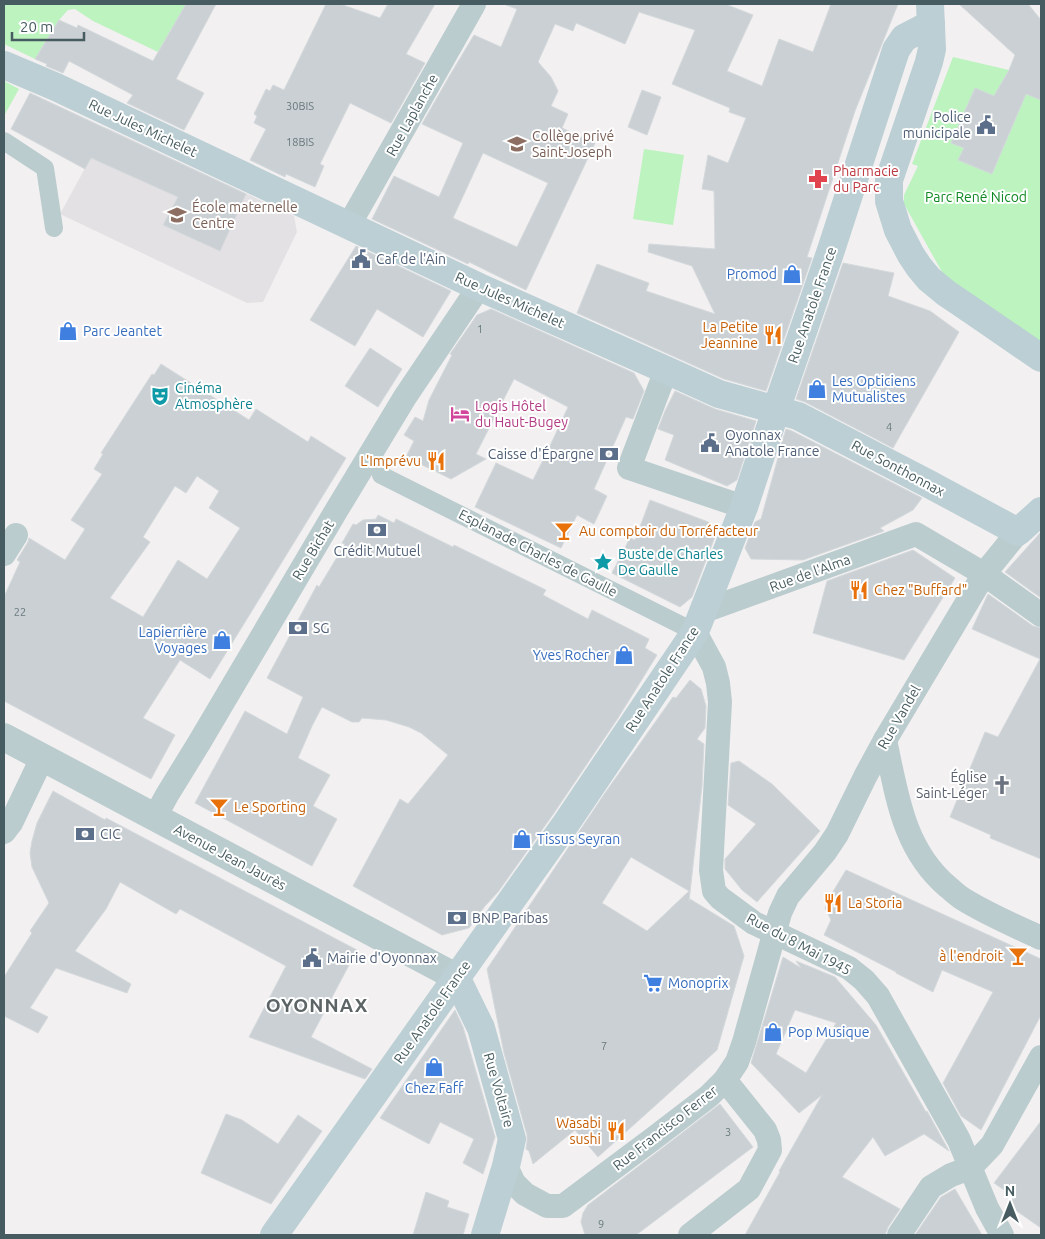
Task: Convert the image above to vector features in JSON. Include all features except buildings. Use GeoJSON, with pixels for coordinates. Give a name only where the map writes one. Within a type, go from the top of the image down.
{"type":"FeatureCollection","features":[{"type":"Feature","properties":{"kind":"main road"},"geometry":{"type":"LineString","coordinates":[[931,14],[932,49],[929,62],[889,180],[889,201],[898,230],[911,255],[929,279],[1041,358]]}},
{"type":"Feature","properties":{"kind":"main road","name":"Rue Anatole France"},"geometry":{"type":"LineString","coordinates":[[274,1235],[567,822],[699,622],[744,507],[896,50],[904,38],[931,14]]}},
{"type":"Feature","properties":{"kind":"main road","name":"Rue Jules Michelet"},"geometry":{"type":"LineString","coordinates":[[4,65],[56,87],[479,287],[719,394],[776,410]]}},
{"type":"Feature","properties":{"kind":"main road","name":"Rue Sonthonnax"},"geometry":{"type":"LineString","coordinates":[[776,410],[798,416],[1018,532]]}},
{"type":"Feature","properties":{"kind":"main road","name":"Rue Vandel"},"geometry":{"type":"LineString","coordinates":[[1018,532],[1041,510]]}},
{"type":"Feature","properties":{"kind":"main road","name":"Rue Voltaire"},"geometry":{"type":"LineString","coordinates":[[456,977],[481,1028],[512,1139],[506,1166],[485,1235]]}},
{"type":"Feature","properties":{"kind":"street","name":"Rue Laplanche"},"geometry":{"type":"LineString","coordinates":[[349,225],[474,4]]}},
{"type":"Feature","properties":{"kind":"street"},"geometry":{"type":"LineString","coordinates":[[4,141],[46,168],[54,228]]}},
{"type":"Feature","properties":{"kind":"street","name":"Rue Bichat"},"geometry":{"type":"LineString","coordinates":[[155,817],[405,397],[479,287]]}},
{"type":"Feature","properties":{"kind":"street"},"geometry":{"type":"LineString","coordinates":[[666,370],[629,468],[744,507]]}},
{"type":"Feature","properties":{"kind":"street","name":"Esplanade Charles de Gaulle"},"geometry":{"type":"LineString","coordinates":[[381,475],[699,622]]}},
{"type":"Feature","properties":{"kind":"street","name":"Rue Vandel"},"geometry":{"type":"LineString","coordinates":[[774,933],[788,896],[825,852],[837,834],[885,740],[984,574],[1018,532]]}},
{"type":"Feature","properties":{"kind":"street","name":"Rue de l'Alma"},"geometry":{"type":"LineString","coordinates":[[699,622],[916,534],[984,574]]}},
{"type":"Feature","properties":{"kind":"street"},"geometry":{"type":"LineString","coordinates":[[984,574],[1041,615]]}},
{"type":"Feature","properties":{"kind":"street","name":"Rue du 8 Mai 1945"},"geometry":{"type":"LineString","coordinates":[[699,622],[714,667],[720,702],[711,870],[714,891],[720,898],[754,923],[849,968],[864,980],[878,996],[959,1140],[987,1208],[1002,1235]]}},
{"type":"Feature","properties":{"kind":"street","name":"Avenue Jean Jaurès"},"geometry":{"type":"LineString","coordinates":[[4,737],[456,977]]}},
{"type":"Feature","properties":{"kind":"street"},"geometry":{"type":"LineString","coordinates":[[885,740],[901,813],[916,848],[926,864],[941,881],[962,898],[1041,938]]}},
{"type":"Feature","properties":{"kind":"street"},"geometry":{"type":"LineString","coordinates":[[4,832],[42,758]]}},
{"type":"Feature","properties":{"kind":"street","name":"Rue Francisco Ferrer"},"geometry":{"type":"LineString","coordinates":[[506,1166],[514,1183],[525,1194],[548,1206],[563,1206],[709,1096],[726,1080],[737,1062],[774,933]]}},
{"type":"Feature","properties":{"kind":"street"},"geometry":{"type":"LineString","coordinates":[[899,1235],[931,1188],[951,1175],[970,1168],[992,1145],[1041,1057]]}},
{"type":"Feature","properties":{"kind":"street"},"geometry":{"type":"LineString","coordinates":[[690,1235],[749,1189],[770,1150],[766,1130],[726,1080]]}},
{"type":"Feature","properties":{"kind":"shaded area","name":"École maternelle Centre"},"geometry":{"type":"Polygon","coordinates":[[[107,128],[294,216],[297,232],[263,302],[247,303],[60,214],[107,128]]]}},
{"type":"Feature","properties":{"kind":"green space"},"geometry":{"type":"Polygon","coordinates":[[[4,4],[186,4],[158,52],[93,21],[75,9],[68,10],[59,20],[35,59],[4,44],[4,4]]]}},
{"type":"Feature","properties":{"kind":"green space","name":"Parc René Nicod"},"geometry":{"type":"Polygon","coordinates":[[[953,57],[1009,70],[1004,85],[1041,99],[1041,350],[947,281],[904,204],[904,195],[918,166],[912,164],[953,57]]]}},
{"type":"Feature","properties":{"kind":"green space"},"geometry":{"type":"Polygon","coordinates":[[[4,81],[19,89],[4,116],[4,81]]]}},
{"type":"Feature","properties":{"kind":"green space"},"geometry":{"type":"Polygon","coordinates":[[[644,149],[684,155],[673,225],[633,219],[644,149]]]}},
{"type":"Feature","properties":{"kind":"place","name":"Police municipale"},"geometry":{"type":"Point","coordinates":[986,125]}},
{"type":"Feature","properties":{"kind":"place","name":"Collège privé Saint-Joseph"},"geometry":{"type":"Point","coordinates":[517,144]}},
{"type":"Feature","properties":{"kind":"place","name":"Pharmacie du Parc"},"geometry":{"type":"Point","coordinates":[818,179]}},
{"type":"Feature","properties":{"kind":"place","name":"École maternelle Centre"},"geometry":{"type":"Point","coordinates":[177,215]}},
{"type":"Feature","properties":{"kind":"place","name":"Caf de l'Ain"},"geometry":{"type":"Point","coordinates":[361,259]}},
{"type":"Feature","properties":{"kind":"place","name":"Promod"},"geometry":{"type":"Point","coordinates":[792,274]}},
{"type":"Feature","properties":{"kind":"place","name":"Parc Jeantet"},"geometry":{"type":"Point","coordinates":[68,331]}},
{"type":"Feature","properties":{"kind":"place","name":"La Petite Jeannine"},"geometry":{"type":"Point","coordinates":[773,335]}},
{"type":"Feature","properties":{"kind":"place","name":"Les Opticiens Mutualistes"},"geometry":{"type":"Point","coordinates":[817,389]}},
{"type":"Feature","properties":{"kind":"place","name":"Cinéma Atmosphère"},"geometry":{"type":"Point","coordinates":[160,396]}},
{"type":"Feature","properties":{"kind":"place","name":"Logis Hôtel du Haut-Bugey"},"geometry":{"type":"Point","coordinates":[460,414]}},
{"type":"Feature","properties":{"kind":"place","name":"Oyonnax Anatole France"},"geometry":{"type":"Point","coordinates":[710,443]}},
{"type":"Feature","properties":{"kind":"place","name":"Caisse d'Épargne"},"geometry":{"type":"Point","coordinates":[609,454]}},
{"type":"Feature","properties":{"kind":"place","name":"L'Imprévu"},"geometry":{"type":"Point","coordinates":[436,461]}},
{"type":"Feature","properties":{"kind":"place","name":"Crédit Mutuel"},"geometry":{"type":"Point","coordinates":[377,530]}},
{"type":"Feature","properties":{"kind":"place","name":"Au comptoir du Torréfacteur"},"geometry":{"type":"Point","coordinates":[564,531]}},
{"type":"Feature","properties":{"kind":"place","name":"Buste de Charles De Gaulle"},"geometry":{"type":"Point","coordinates":[603,562]}},
{"type":"Feature","properties":{"kind":"place","name":"Chez \"Buffard\""},"geometry":{"type":"Point","coordinates":[859,590]}},
{"type":"Feature","properties":{"kind":"place","name":"SG"},"geometry":{"type":"Point","coordinates":[298,628]}},
{"type":"Feature","properties":{"kind":"place","name":"Lapierrière Voyages"},"geometry":{"type":"Point","coordinates":[222,640]}},
{"type":"Feature","properties":{"kind":"place","name":"Yves Rocher"},"geometry":{"type":"Point","coordinates":[624,655]}},
{"type":"Feature","properties":{"kind":"place","name":"Église Saint-Léger"},"geometry":{"type":"Point","coordinates":[1002,785]}},
{"type":"Feature","properties":{"kind":"place","name":"Le Sporting"},"geometry":{"type":"Point","coordinates":[219,807]}},
{"type":"Feature","properties":{"kind":"place","name":"CIC"},"geometry":{"type":"Point","coordinates":[85,834]}},
{"type":"Feature","properties":{"kind":"place","name":"Tissus Seyran"},"geometry":{"type":"Point","coordinates":[522,839]}},
{"type":"Feature","properties":{"kind":"place","name":"La Storia"},"geometry":{"type":"Point","coordinates":[833,903]}},
{"type":"Feature","properties":{"kind":"place","name":"BNP Paribas"},"geometry":{"type":"Point","coordinates":[457,918]}},
{"type":"Feature","properties":{"kind":"place","name":"à l'endroit"},"geometry":{"type":"Point","coordinates":[1018,956]}},
{"type":"Feature","properties":{"kind":"place","name":"Mairie d'Oyonnax"},"geometry":{"type":"Point","coordinates":[312,958]}},
{"type":"Feature","properties":{"kind":"place","name":"Monoprix"},"geometry":{"type":"Point","coordinates":[653,983]}},
{"type":"Feature","properties":{"kind":"place","name":"Pop Musique"},"geometry":{"type":"Point","coordinates":[773,1032]}},
{"type":"Feature","properties":{"kind":"place","name":"Chez Faff"},"geometry":{"type":"Point","coordinates":[434,1067]}},
{"type":"Feature","properties":{"kind":"place","name":"Wasabi sushi"},"geometry":{"type":"Point","coordinates":[616,1131]}},
{"type":"Feature","properties":{"kind":"district","name":"OYONNAX"},"geometry":{"type":"Point","coordinates":[317,1005]}}]}
